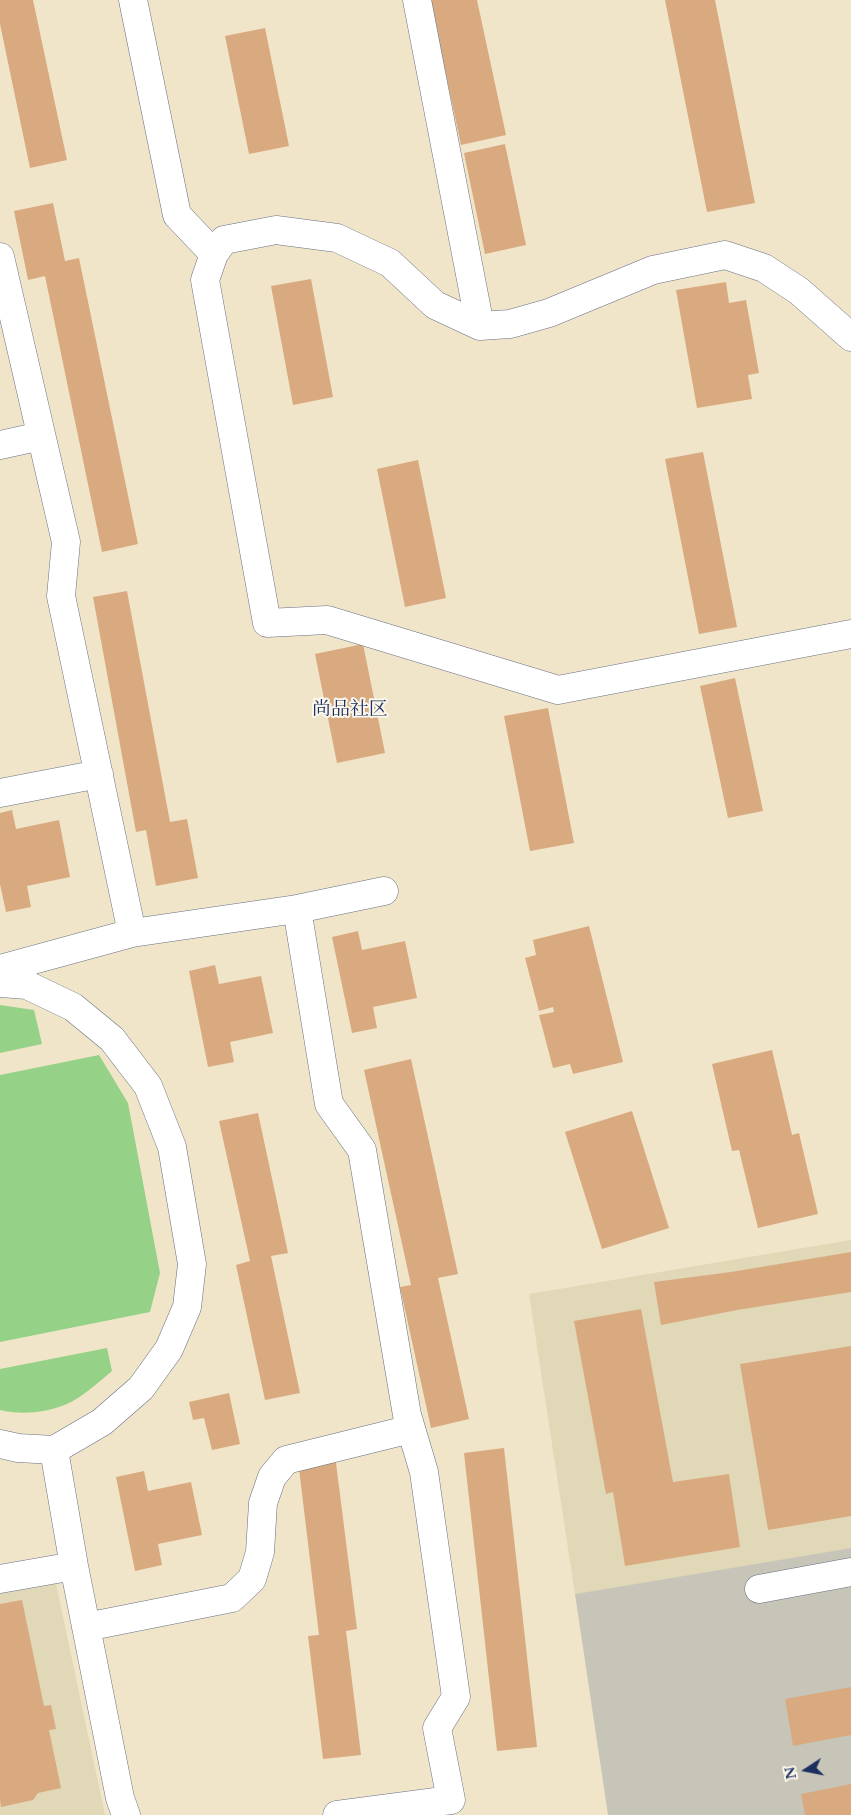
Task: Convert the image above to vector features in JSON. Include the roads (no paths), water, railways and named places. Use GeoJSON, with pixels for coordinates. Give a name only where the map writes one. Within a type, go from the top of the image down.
{"type":"FeatureCollection","features":[{"type":"Feature","properties":{"kind":"street"},"geometry":{"type":"LineString","coordinates":[[133,0],[177,215],[214,254]]}},
{"type":"Feature","properties":{"kind":"street"},"geometry":{"type":"LineString","coordinates":[[416,0],[480,326]]}},
{"type":"Feature","properties":{"kind":"street"},"geometry":{"type":"LineString","coordinates":[[851,337],[799,291],[764,268],[725,255],[653,270],[549,313],[510,324],[480,326],[436,305],[390,263],[337,238],[276,230],[224,240],[214,254],[205,280],[267,623],[327,620],[558,690],[851,634]]}},
{"type":"Feature","properties":{"kind":"street"},"geometry":{"type":"LineString","coordinates":[[0,257],[66,542],[61,596],[132,933]]}},
{"type":"Feature","properties":{"kind":"street"},"geometry":{"type":"LineString","coordinates":[[0,445],[41,436]]}},
{"type":"Feature","properties":{"kind":"street"},"geometry":{"type":"LineString","coordinates":[[0,793],[99,774]]}},
{"type":"Feature","properties":{"kind":"street"},"geometry":{"type":"LineString","coordinates":[[0,969],[132,933],[297,909],[384,891]]}},
{"type":"Feature","properties":{"kind":"street"},"geometry":{"type":"LineString","coordinates":[[297,909],[329,1104],[362,1150],[411,1429],[424,1472],[456,1697],[437,1728],[451,1800],[337,1815]]}},
{"type":"Feature","properties":{"kind":"street"},"geometry":{"type":"LineString","coordinates":[[0,983],[27,985],[73,1007],[112,1039],[148,1086],[172,1147],[192,1264],[187,1307],[169,1349],[141,1388],[102,1422],[54,1450],[18,1448],[0,1444]]}},
{"type":"Feature","properties":{"kind":"street"},"geometry":{"type":"LineString","coordinates":[[86,1627],[232,1598],[252,1579],[260,1552],[263,1503],[272,1477],[286,1460],[411,1429]]}},
{"type":"Feature","properties":{"kind":"street"},"geometry":{"type":"LineString","coordinates":[[54,1450],[86,1627],[120,1798],[126,1815]]}},
{"type":"Feature","properties":{"kind":"street"},"geometry":{"type":"LineString","coordinates":[[0,1579],[74,1566]]}},
{"type":"Feature","properties":{"kind":"street"},"geometry":{"type":"LineString","coordinates":[[759,1589],[851,1572]]}},
{"type":"Feature","properties":{"kind":"district","name":"尚品社区"},"geometry":{"type":"Point","coordinates":[350,711]}}]}
